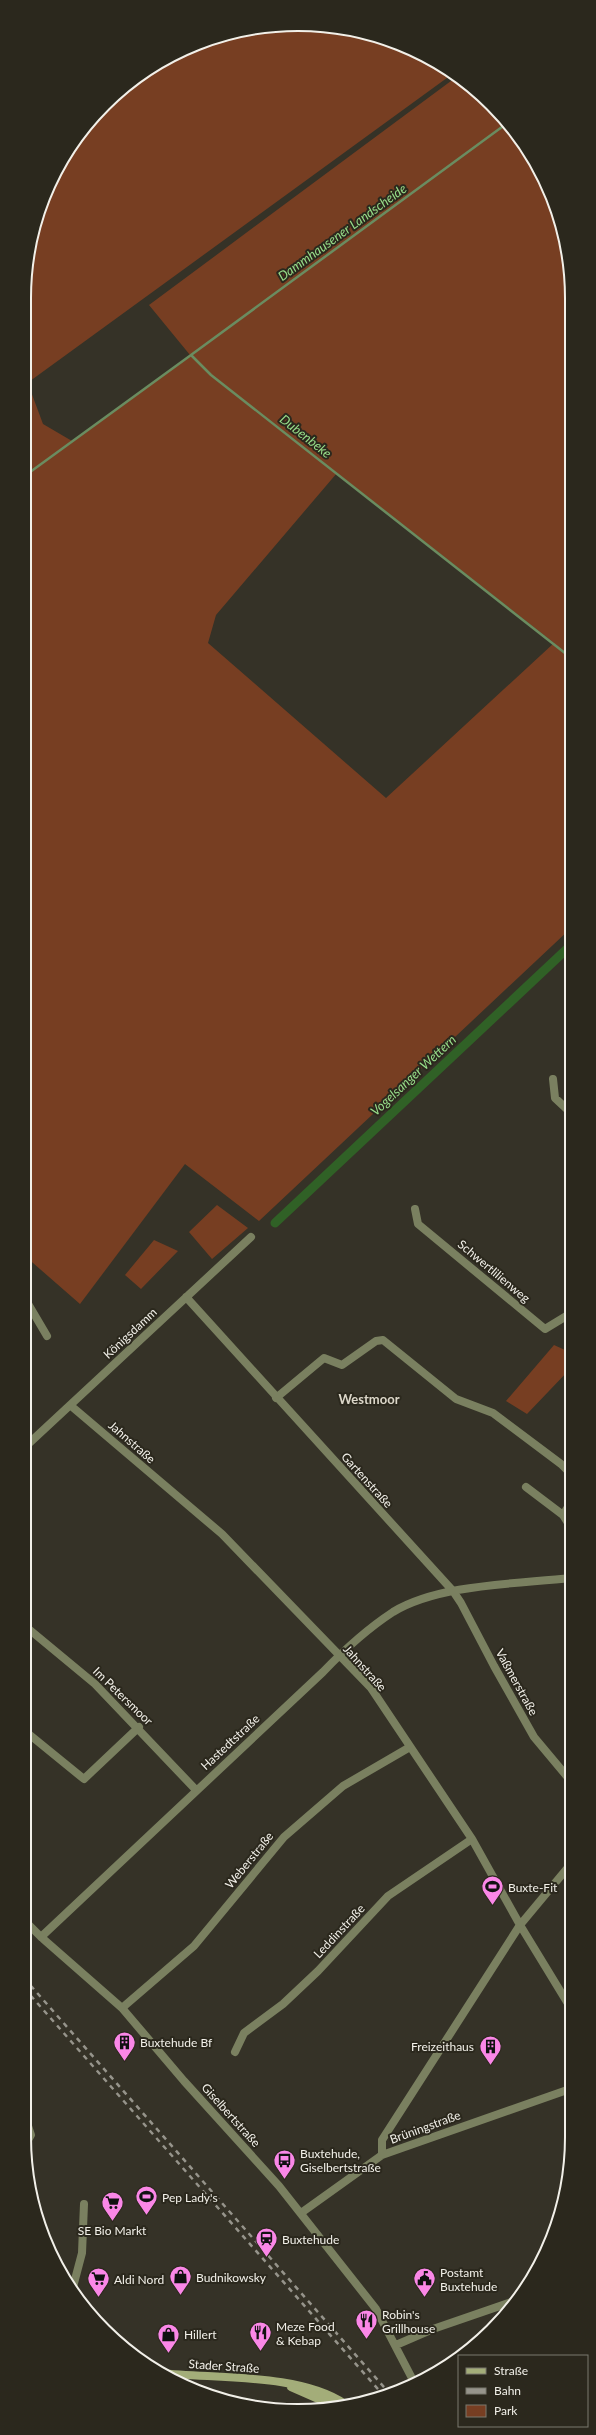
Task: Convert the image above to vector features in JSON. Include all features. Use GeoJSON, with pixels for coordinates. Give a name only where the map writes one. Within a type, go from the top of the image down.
{"type":"FeatureCollection","features":[{"type":"Feature","properties":{"kind":"street"},"geometry":{"type":"LineString","coordinates":[[553,1079],[555,1098],[565,1107]]}},
{"type":"Feature","properties":{"kind":"street","name":"Schwertlilienweg"},"geometry":{"type":"LineString","coordinates":[[415,1210],[418,1224],[545,1329],[565,1317]]}},
{"type":"Feature","properties":{"kind":"street","name":"Königsdamm"},"geometry":{"type":"LineString","coordinates":[[31,1441],[251,1237]]}},
{"type":"Feature","properties":{"kind":"street","name":"Gartenstraße"},"geometry":{"type":"LineString","coordinates":[[186,1297],[276,1398],[453,1591]]}},
{"type":"Feature","properties":{"kind":"street"},"geometry":{"type":"LineString","coordinates":[[31,1309],[47,1336]]}},
{"type":"Feature","properties":{"kind":"street"},"geometry":{"type":"LineString","coordinates":[[276,1398],[324,1358],[342,1365],[376,1341],[383,1340],[456,1399],[499,1417],[565,1468]]}},
{"type":"Feature","properties":{"kind":"street","name":"Jahnstraße"},"geometry":{"type":"LineString","coordinates":[[70,1405],[222,1534],[371,1688],[472,1839],[520,1925],[565,1999]]}},
{"type":"Feature","properties":{"kind":"street"},"geometry":{"type":"LineString","coordinates":[[526,1487],[565,1519]]}},
{"type":"Feature","properties":{"kind":"street"},"geometry":{"type":"LineString","coordinates":[[453,1591],[565,1579]]}},
{"type":"Feature","properties":{"kind":"street","name":"Hastedtstraße"},"geometry":{"type":"LineString","coordinates":[[41,1937],[339,1656],[354,1640],[394,1612],[428,1597],[453,1591]]}},
{"type":"Feature","properties":{"kind":"street","name":"Vaßmerstraße"},"geometry":{"type":"LineString","coordinates":[[453,1591],[462,1603],[494,1666],[534,1737],[565,1774]]}},
{"type":"Feature","properties":{"kind":"street","name":"Im Petersmoor"},"geometry":{"type":"LineString","coordinates":[[31,1631],[95,1684],[139,1727],[196,1790]]}},
{"type":"Feature","properties":{"kind":"street"},"geometry":{"type":"LineString","coordinates":[[31,1737],[84,1779],[139,1727]]}},
{"type":"Feature","properties":{"kind":"street","name":"Weberstraße"},"geometry":{"type":"LineString","coordinates":[[122,2008],[194,1946],[284,1837],[343,1786],[410,1747]]}},
{"type":"Feature","properties":{"kind":"street","name":"Leddinstraße"},"geometry":{"type":"LineString","coordinates":[[235,2052],[244,2033],[283,2004],[318,1971],[388,1896],[472,1839]]}},
{"type":"Feature","properties":{"kind":"street"},"geometry":{"type":"LineString","coordinates":[[382,2155],[382,2140],[520,1925],[565,1871]]}},
{"type":"Feature","properties":{"kind":"street","name":"Giselbertstraße"},"geometry":{"type":"LineString","coordinates":[[31,1927],[122,2008],[301,2213],[376,2308],[412,2378]]}},
{"type":"Feature","properties":{"kind":"street","name":"Brüningstraße"},"geometry":{"type":"LineString","coordinates":[[301,2213],[382,2155],[565,2091]]}},
{"type":"Feature","properties":{"kind":"street"},"geometry":{"type":"LineString","coordinates":[[74,2282],[82,2253],[84,2204]]}},
{"type":"Feature","properties":{"kind":"street"},"geometry":{"type":"LineString","coordinates":[[396,2345],[433,2329],[507,2303]]}},
{"type":"Feature","properties":{"kind":"street","name":"Stader Straße"},"geometry":{"type":"LineString","coordinates":[[176,2374],[261,2380],[286,2385]]}},
{"type":"Feature","properties":{"kind":"street"},"geometry":{"type":"LineString","coordinates":[[286,2385],[306,2386],[339,2401]]}},
{"type":"Feature","properties":{"kind":"street"},"geometry":{"type":"LineString","coordinates":[[286,2385],[326,2402]]}},
{"type":"Feature","properties":{"kind":"green space"},"geometry":{"type":"Polygon","coordinates":[[[298,31],[333,33],[384,45],[400,51],[432,67],[448,77],[31,380],[31,298],[33,263],[45,212],[51,196],[67,164],[86,135],[109,109],[135,86],[180,59],[212,45],[263,33],[298,31]]]}},
{"type":"Feature","properties":{"kind":"green space"},"geometry":{"type":"Polygon","coordinates":[[[452,80],[487,109],[510,135],[520,150],[545,196],[556,229],[563,263],[565,298],[565,934],[259,1221],[185,1164],[80,1304],[31,1261],[31,392],[43,424],[72,441],[190,355],[149,305],[452,80]],[[337,473],[216,615],[208,643],[386,798],[554,643],[337,473]]]}},
{"type":"Feature","properties":{"kind":"green space"},"geometry":{"type":"Polygon","coordinates":[[[217,1205],[248,1228],[212,1259],[189,1232],[217,1205]]]}},
{"type":"Feature","properties":{"kind":"green space"},"geometry":{"type":"Polygon","coordinates":[[[154,1240],[178,1251],[141,1289],[125,1275],[154,1240]]]}},
{"type":"Feature","properties":{"kind":"green space"},"geometry":{"type":"Polygon","coordinates":[[[554,1345],[565,1350],[565,1374],[527,1414],[506,1401],[554,1345]]]}},
{"type":"Feature","properties":{"kind":"waterway","name":"Dammhausener Landscheide"},"geometry":{"type":"LineString","coordinates":[[191,355],[503,126]]}},
{"type":"Feature","properties":{"kind":"waterway","name":"Dubenbeke"},"geometry":{"type":"LineString","coordinates":[[31,471],[191,355],[211,375],[565,653]]}},
{"type":"Feature","properties":{"kind":"waterway","name":"Vogelsanger Wettern"},"geometry":{"type":"LineString","coordinates":[[275,1223],[565,951]]}},
{"type":"Feature","properties":{"kind":"railway"},"geometry":{"type":"LineString","coordinates":[[31,1986],[386,2389]]}},
{"type":"Feature","properties":{"kind":"railway"},"geometry":{"type":"LineString","coordinates":[[31,1996],[380,2391]]}},
{"type":"Feature","properties":{"kind":"place","name":"Buxte-Fit"},"geometry":{"type":"Point","coordinates":[492,1906]}},
{"type":"Feature","properties":{"kind":"place","name":"Buxtehude Bf"},"geometry":{"type":"Point","coordinates":[124,2062]}},
{"type":"Feature","properties":{"kind":"place","name":"Freizeithaus"},"geometry":{"type":"Point","coordinates":[490,2066]}},
{"type":"Feature","properties":{"kind":"place","name":"Buxtehude, Giselbertstraße"},"geometry":{"type":"Point","coordinates":[284,2180]}},
{"type":"Feature","properties":{"kind":"place","name":"Pep Lady's"},"geometry":{"type":"Point","coordinates":[146,2216]}},
{"type":"Feature","properties":{"kind":"place","name":"SE Bio Markt"},"geometry":{"type":"Point","coordinates":[112,2222]}},
{"type":"Feature","properties":{"kind":"place","name":"Buxtehude"},"geometry":{"type":"Point","coordinates":[266,2258]}},
{"type":"Feature","properties":{"kind":"place","name":"Budnikowsky"},"geometry":{"type":"Point","coordinates":[180,2296]}},
{"type":"Feature","properties":{"kind":"place","name":"Aldi Nord"},"geometry":{"type":"Point","coordinates":[98,2298]}},
{"type":"Feature","properties":{"kind":"place","name":"Postamt Buxtehude"},"geometry":{"type":"Point","coordinates":[424,2298]}},
{"type":"Feature","properties":{"kind":"place","name":"Robin's Grillhouse"},"geometry":{"type":"Point","coordinates":[367,2340]}},
{"type":"Feature","properties":{"kind":"place","name":"Meze Food & Kebap"},"geometry":{"type":"Point","coordinates":[261,2352]}},
{"type":"Feature","properties":{"kind":"place","name":"Hillert"},"geometry":{"type":"Point","coordinates":[168,2354]}},
{"type":"Feature","properties":{"kind":"district","name":"Westmoor"},"geometry":{"type":"Point","coordinates":[369,1399]}}]}
